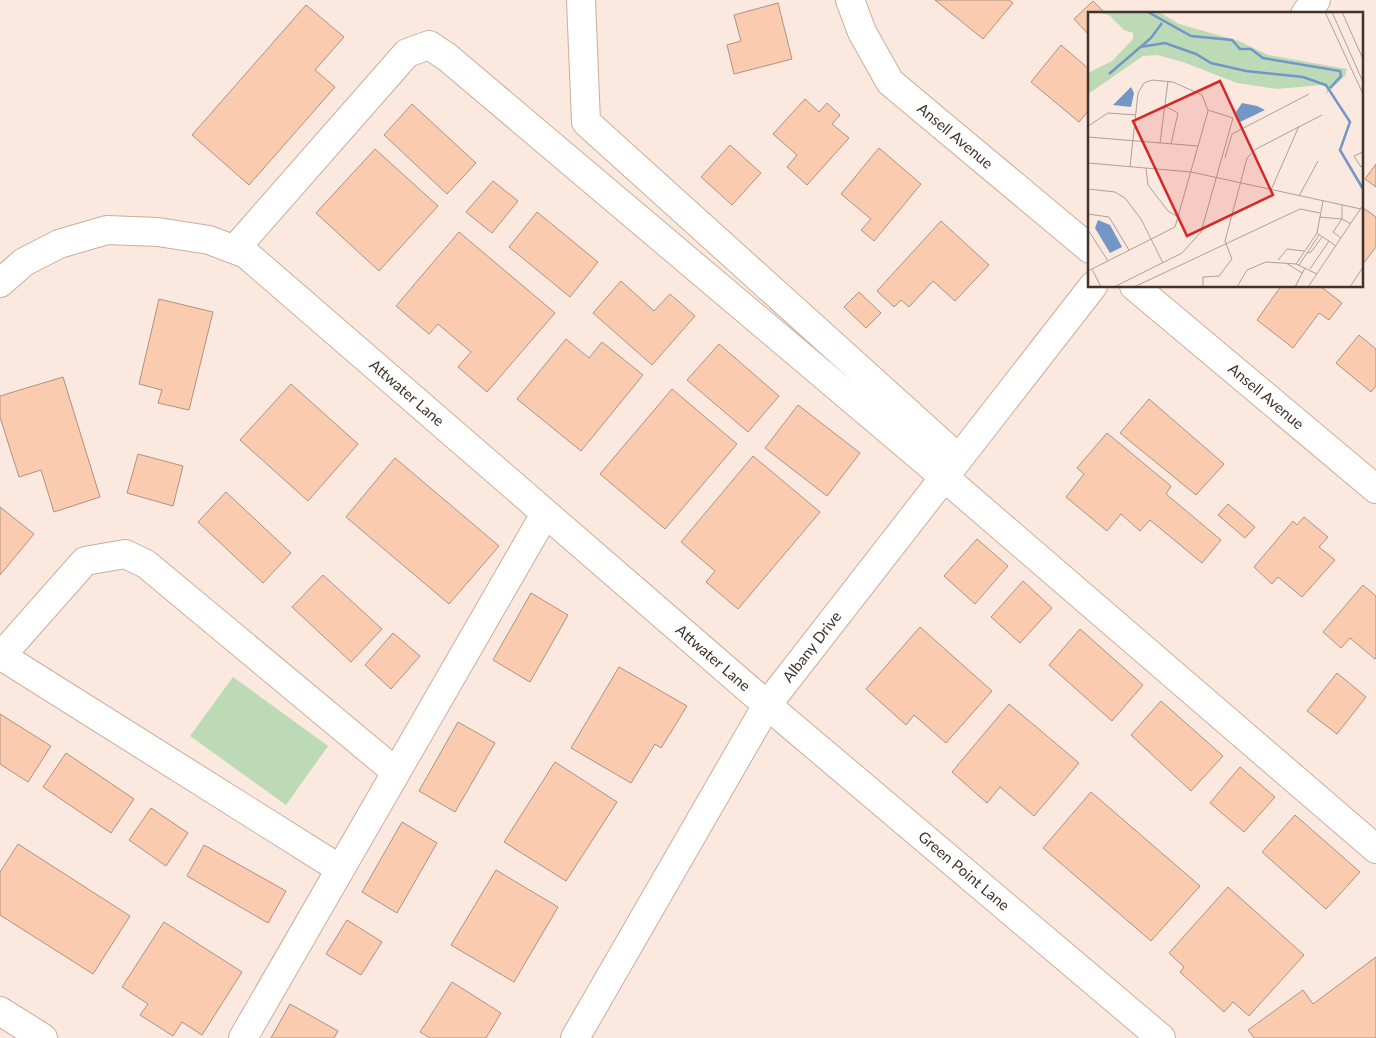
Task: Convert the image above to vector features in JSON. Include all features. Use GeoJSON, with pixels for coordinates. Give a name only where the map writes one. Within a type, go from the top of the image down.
{"type":"FeatureCollection","features":[{"type":"Feature","properties":{"kind":"street"},"geometry":{"type":"LineString","coordinates":[[581,0],[586,122],[951,468],[1376,848]]}},
{"type":"Feature","properties":{"kind":"street","name":"Ansell Avenue"},"geometry":{"type":"LineString","coordinates":[[850,0],[862,32],[890,82],[1088,247]]}},
{"type":"Feature","properties":{"kind":"street"},"geometry":{"type":"LineString","coordinates":[[235,249],[407,53],[429,45],[447,57],[951,468]]}},
{"type":"Feature","properties":{"kind":"street","name":"Attwater Lane"},"geometry":{"type":"LineString","coordinates":[[0,283],[24,262],[59,244],[107,230],[158,232],[209,240],[246,254],[767,705]]}},
{"type":"Feature","properties":{"kind":"street","name":"Albany Drive"},"geometry":{"type":"LineString","coordinates":[[575,1038],[767,705],[1091,288]]}},
{"type":"Feature","properties":{"kind":"street","name":"Ansell Avenue"},"geometry":{"type":"LineString","coordinates":[[1136,288],[1376,489]]}},
{"type":"Feature","properties":{"kind":"street"},"geometry":{"type":"LineString","coordinates":[[243,1038],[545,514]]}},
{"type":"Feature","properties":{"kind":"street"},"geometry":{"type":"LineString","coordinates":[[340,869],[1,655],[85,561],[124,554],[146,564],[396,772]]}},
{"type":"Feature","properties":{"kind":"street","name":"Green Point Lane"},"geometry":{"type":"LineString","coordinates":[[767,705],[1154,1036]]}},
{"type":"Feature","properties":{"kind":"street"},"geometry":{"type":"LineString","coordinates":[[0,1012],[43,1038]]}},
{"type":"Feature","properties":{"kind":"green space"},"geometry":{"type":"Polygon","coordinates":[[[233,677],[328,746],[286,805],[190,736],[233,677]]]}},
{"type":"Feature","properties":{"kind":"building"},"geometry":{"type":"Polygon","coordinates":[[[935,0],[1009,0],[1013,3],[983,39],[935,0]]]}},
{"type":"Feature","properties":{"kind":"building"},"geometry":{"type":"Polygon","coordinates":[[[1093,1],[1104,12],[1088,12],[1088,34],[1074,19],[1093,1]]]}},
{"type":"Feature","properties":{"kind":"building"},"geometry":{"type":"Polygon","coordinates":[[[778,3],[792,59],[734,74],[727,45],[741,41],[734,15],[778,3]]]}},
{"type":"Feature","properties":{"kind":"building"},"geometry":{"type":"Polygon","coordinates":[[[306,5],[344,37],[315,70],[335,87],[249,185],[192,135],[306,5]]]}},
{"type":"Feature","properties":{"kind":"building"},"geometry":{"type":"Polygon","coordinates":[[[1061,45],[1088,68],[1088,111],[1079,122],[1031,82],[1061,45]]]}},
{"type":"Feature","properties":{"kind":"building"},"geometry":{"type":"Polygon","coordinates":[[[805,99],[819,112],[827,103],[840,115],[832,124],[849,138],[807,185],[787,167],[797,155],[773,134],[805,99]]]}},
{"type":"Feature","properties":{"kind":"building"},"geometry":{"type":"Polygon","coordinates":[[[412,104],[476,163],[447,194],[384,135],[412,104]]]}},
{"type":"Feature","properties":{"kind":"building"},"geometry":{"type":"Polygon","coordinates":[[[730,145],[761,173],[732,205],[701,177],[730,145]]]}},
{"type":"Feature","properties":{"kind":"building"},"geometry":{"type":"Polygon","coordinates":[[[879,148],[921,184],[874,241],[861,230],[871,219],[841,194],[879,148]]]}},
{"type":"Feature","properties":{"kind":"building"},"geometry":{"type":"Polygon","coordinates":[[[375,149],[438,206],[379,271],[316,213],[375,149]]]}},
{"type":"Feature","properties":{"kind":"building"},"geometry":{"type":"Polygon","coordinates":[[[1376,164],[1376,187],[1365,179],[1376,164]]]}},
{"type":"Feature","properties":{"kind":"building"},"geometry":{"type":"Polygon","coordinates":[[[493,181],[518,201],[492,233],[466,212],[493,181]]]}},
{"type":"Feature","properties":{"kind":"building"},"geometry":{"type":"Polygon","coordinates":[[[1364,208],[1376,217],[1376,247],[1364,262],[1364,208]]]}},
{"type":"Feature","properties":{"kind":"building"},"geometry":{"type":"Polygon","coordinates":[[[537,212],[598,262],[570,297],[509,247],[537,212]]]}},
{"type":"Feature","properties":{"kind":"building"},"geometry":{"type":"Polygon","coordinates":[[[941,221],[989,265],[955,301],[933,281],[909,307],[901,300],[894,307],[877,291],[941,221]]]}},
{"type":"Feature","properties":{"kind":"building"},"geometry":{"type":"Polygon","coordinates":[[[459,232],[555,313],[487,392],[458,367],[471,352],[438,324],[429,334],[396,306],[459,232]]]}},
{"type":"Feature","properties":{"kind":"building"},"geometry":{"type":"Polygon","coordinates":[[[621,281],[654,311],[670,294],[695,316],[652,365],[593,313],[621,281]]]}},
{"type":"Feature","properties":{"kind":"building"},"geometry":{"type":"Polygon","coordinates":[[[1280,288],[1323,288],[1342,303],[1329,320],[1319,313],[1293,348],[1257,320],[1280,288]]]}},
{"type":"Feature","properties":{"kind":"building"},"geometry":{"type":"Polygon","coordinates":[[[859,292],[881,313],[866,328],[844,307],[859,292]]]}},
{"type":"Feature","properties":{"kind":"building"},"geometry":{"type":"Polygon","coordinates":[[[159,299],[213,312],[189,410],[158,403],[162,390],[139,384],[159,299]]]}},
{"type":"Feature","properties":{"kind":"building"},"geometry":{"type":"Polygon","coordinates":[[[1359,335],[1376,349],[1376,386],[1371,392],[1336,363],[1359,335]]]}},
{"type":"Feature","properties":{"kind":"building"},"geometry":{"type":"Polygon","coordinates":[[[566,339],[589,358],[602,342],[643,375],[581,451],[517,399],[566,339]]]}},
{"type":"Feature","properties":{"kind":"building"},"geometry":{"type":"Polygon","coordinates":[[[719,344],[779,396],[748,432],[687,380],[719,344]]]}},
{"type":"Feature","properties":{"kind":"building"},"geometry":{"type":"Polygon","coordinates":[[[63,377],[100,497],[54,512],[41,470],[19,477],[0,417],[0,396],[63,377]]]}},
{"type":"Feature","properties":{"kind":"building"},"geometry":{"type":"Polygon","coordinates":[[[291,384],[358,444],[308,501],[240,440],[291,384]]]}},
{"type":"Feature","properties":{"kind":"building"},"geometry":{"type":"Polygon","coordinates":[[[672,389],[737,444],[665,529],[600,474],[672,389]]]}},
{"type":"Feature","properties":{"kind":"building"},"geometry":{"type":"Polygon","coordinates":[[[1149,399],[1224,464],[1196,495],[1120,433],[1149,399]]]}},
{"type":"Feature","properties":{"kind":"building"},"geometry":{"type":"Polygon","coordinates":[[[798,405],[860,453],[827,496],[765,448],[798,405]]]}},
{"type":"Feature","properties":{"kind":"building"},"geometry":{"type":"Polygon","coordinates":[[[1107,433],[1171,486],[1166,494],[1221,540],[1202,563],[1150,520],[1140,531],[1121,514],[1107,531],[1066,497],[1084,474],[1077,468],[1107,433]]]}},
{"type":"Feature","properties":{"kind":"building"},"geometry":{"type":"Polygon","coordinates":[[[138,454],[183,466],[173,506],[127,493],[138,454]]]}},
{"type":"Feature","properties":{"kind":"building"},"geometry":{"type":"Polygon","coordinates":[[[753,456],[820,512],[738,609],[706,582],[715,571],[681,542],[753,456]]]}},
{"type":"Feature","properties":{"kind":"building"},"geometry":{"type":"Polygon","coordinates":[[[395,458],[499,546],[449,604],[346,517],[395,458]]]}},
{"type":"Feature","properties":{"kind":"building"},"geometry":{"type":"Polygon","coordinates":[[[226,492],[291,553],[263,583],[198,522],[226,492]]]}},
{"type":"Feature","properties":{"kind":"building"},"geometry":{"type":"Polygon","coordinates":[[[1228,504],[1255,527],[1245,538],[1218,515],[1228,504]]]}},
{"type":"Feature","properties":{"kind":"building"},"geometry":{"type":"Polygon","coordinates":[[[0,507],[34,534],[0,575],[0,507]]]}},
{"type":"Feature","properties":{"kind":"building"},"geometry":{"type":"Polygon","coordinates":[[[1304,517],[1328,537],[1319,547],[1335,560],[1302,597],[1278,577],[1272,584],[1254,567],[1293,521],[1297,525],[1304,517]]]}},
{"type":"Feature","properties":{"kind":"building"},"geometry":{"type":"Polygon","coordinates":[[[977,539],[1008,566],[975,604],[944,576],[977,539]]]}},
{"type":"Feature","properties":{"kind":"building"},"geometry":{"type":"Polygon","coordinates":[[[323,575],[382,629],[351,662],[292,607],[323,575]]]}},
{"type":"Feature","properties":{"kind":"building"},"geometry":{"type":"Polygon","coordinates":[[[1023,581],[1052,608],[1020,643],[991,617],[1023,581]]]}},
{"type":"Feature","properties":{"kind":"building"},"geometry":{"type":"Polygon","coordinates":[[[1363,585],[1376,596],[1375,659],[1350,638],[1341,648],[1323,632],[1363,585]]]}},
{"type":"Feature","properties":{"kind":"building"},"geometry":{"type":"Polygon","coordinates":[[[531,593],[568,615],[530,682],[493,660],[531,593]]]}},
{"type":"Feature","properties":{"kind":"building"},"geometry":{"type":"Polygon","coordinates":[[[920,627],[992,691],[946,743],[914,715],[906,725],[866,689],[920,627]]]}},
{"type":"Feature","properties":{"kind":"building"},"geometry":{"type":"Polygon","coordinates":[[[1080,629],[1143,685],[1112,721],[1049,665],[1080,629]]]}},
{"type":"Feature","properties":{"kind":"building"},"geometry":{"type":"Polygon","coordinates":[[[393,633],[420,656],[391,689],[365,665],[393,633]]]}},
{"type":"Feature","properties":{"kind":"building"},"geometry":{"type":"Polygon","coordinates":[[[619,667],[687,706],[661,748],[655,744],[631,783],[571,748],[619,667]]]}},
{"type":"Feature","properties":{"kind":"building"},"geometry":{"type":"Polygon","coordinates":[[[1337,673],[1366,697],[1337,734],[1307,711],[1337,673]]]}},
{"type":"Feature","properties":{"kind":"building"},"geometry":{"type":"Polygon","coordinates":[[[1161,701],[1223,756],[1191,791],[1131,735],[1161,701]]]}},
{"type":"Feature","properties":{"kind":"building"},"geometry":{"type":"Polygon","coordinates":[[[1009,704],[1079,763],[1034,816],[1000,787],[987,803],[952,772],[1009,704]]]}},
{"type":"Feature","properties":{"kind":"building"},"geometry":{"type":"Polygon","coordinates":[[[0,714],[51,746],[28,782],[0,764],[0,714]]]}},
{"type":"Feature","properties":{"kind":"building"},"geometry":{"type":"Polygon","coordinates":[[[458,722],[495,743],[455,812],[419,791],[458,722]]]}},
{"type":"Feature","properties":{"kind":"building"},"geometry":{"type":"Polygon","coordinates":[[[66,753],[134,799],[111,833],[43,787],[66,753]]]}},
{"type":"Feature","properties":{"kind":"building"},"geometry":{"type":"Polygon","coordinates":[[[555,762],[617,802],[566,881],[504,842],[555,762]]]}},
{"type":"Feature","properties":{"kind":"building"},"geometry":{"type":"Polygon","coordinates":[[[1240,767],[1275,797],[1244,832],[1210,803],[1240,767]]]}},
{"type":"Feature","properties":{"kind":"building"},"geometry":{"type":"Polygon","coordinates":[[[1091,792],[1200,886],[1151,941],[1043,848],[1091,792]]]}},
{"type":"Feature","properties":{"kind":"building"},"geometry":{"type":"Polygon","coordinates":[[[151,808],[188,833],[166,866],[129,840],[151,808]]]}},
{"type":"Feature","properties":{"kind":"building"},"geometry":{"type":"Polygon","coordinates":[[[1295,815],[1360,872],[1326,909],[1262,852],[1295,815]]]}},
{"type":"Feature","properties":{"kind":"building"},"geometry":{"type":"Polygon","coordinates":[[[402,822],[437,843],[397,913],[362,892],[402,822]]]}},
{"type":"Feature","properties":{"kind":"building"},"geometry":{"type":"Polygon","coordinates":[[[18,844],[130,916],[93,974],[0,915],[0,872],[18,844]]]}},
{"type":"Feature","properties":{"kind":"building"},"geometry":{"type":"Polygon","coordinates":[[[204,845],[286,891],[268,923],[187,876],[204,845]]]}},
{"type":"Feature","properties":{"kind":"building"},"geometry":{"type":"Polygon","coordinates":[[[496,870],[558,907],[514,982],[451,945],[496,870]]]}},
{"type":"Feature","properties":{"kind":"building"},"geometry":{"type":"Polygon","coordinates":[[[1228,887],[1304,955],[1249,1016],[1233,1002],[1224,1012],[1180,972],[1184,967],[1169,953],[1228,887]]]}},
{"type":"Feature","properties":{"kind":"building"},"geometry":{"type":"Polygon","coordinates":[[[347,920],[382,942],[361,975],[326,954],[347,920]]]}},
{"type":"Feature","properties":{"kind":"building"},"geometry":{"type":"Polygon","coordinates":[[[164,922],[242,972],[202,1035],[182,1022],[173,1036],[140,1015],[148,1004],[122,987],[164,922]]]}},
{"type":"Feature","properties":{"kind":"building"},"geometry":{"type":"Polygon","coordinates":[[[1376,957],[1376,1038],[1254,1038],[1248,1030],[1303,990],[1313,1004],[1376,957]]]}},
{"type":"Feature","properties":{"kind":"building"},"geometry":{"type":"Polygon","coordinates":[[[452,982],[501,1013],[486,1038],[430,1038],[420,1032],[452,982]]]}},
{"type":"Feature","properties":{"kind":"building"},"geometry":{"type":"Polygon","coordinates":[[[290,1004],[338,1031],[334,1038],[271,1038],[290,1004]]]}}]}
